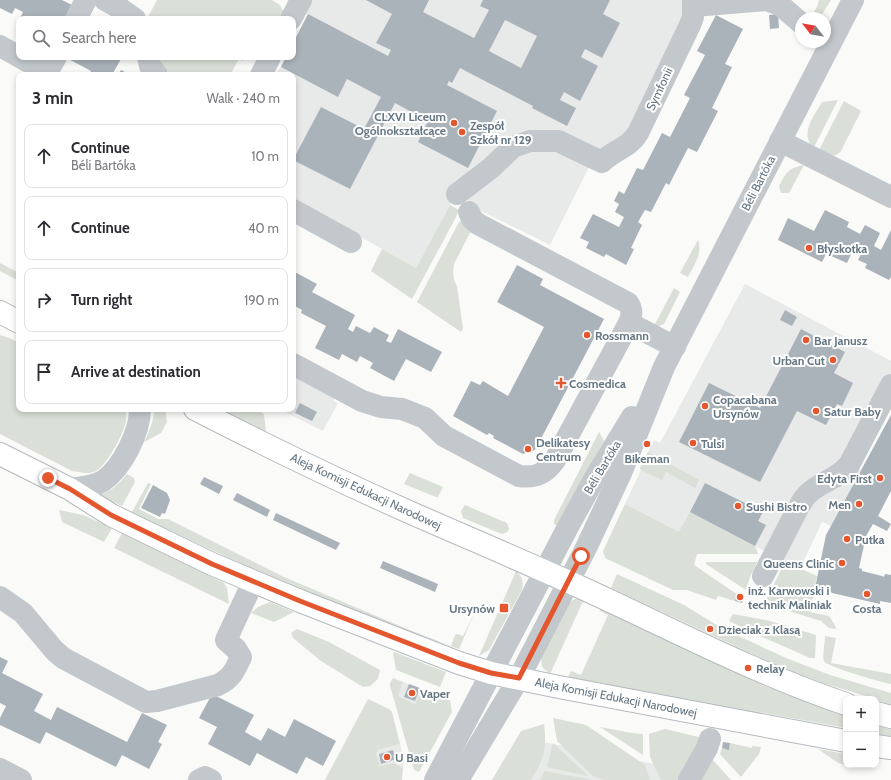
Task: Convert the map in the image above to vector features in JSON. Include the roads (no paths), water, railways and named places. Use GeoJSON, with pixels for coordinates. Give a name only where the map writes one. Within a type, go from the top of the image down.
{"type":"FeatureCollection","features":[{"type":"Feature","properties":{"kind":"main road","name":"Aleja Komisji Edukacji Narodowej"},"geometry":{"type":"LineString","coordinates":[[201,412],[408,512],[545,571],[764,673],[843,703]]}},
{"type":"Feature","properties":{"kind":"main road","name":"Aleja Komisji Edukacji Narodowej"},"geometry":{"type":"LineString","coordinates":[[0,454],[70,489],[111,515],[212,564],[253,582],[448,659],[491,673],[843,740]]}},
{"type":"Feature","properties":{"kind":"main road"},"geometry":{"type":"LineString","coordinates":[[879,714],[891,717]]}},
{"type":"Feature","properties":{"kind":"main road"},"geometry":{"type":"LineString","coordinates":[[879,746],[891,748]]}},
{"type":"Feature","properties":{"kind":"street"},"geometry":{"type":"LineString","coordinates":[[78,16],[86,0]]}},
{"type":"Feature","properties":{"kind":"street"},"geometry":{"type":"LineString","coordinates":[[105,0],[131,16]]}},
{"type":"Feature","properties":{"kind":"street"},"geometry":{"type":"LineString","coordinates":[[293,16],[301,0]]}},
{"type":"Feature","properties":{"kind":"street"},"geometry":{"type":"LineString","coordinates":[[693,3],[766,0],[780,5],[795,17]]}},
{"type":"Feature","properties":{"kind":"street","name":"Béli Bartóka"},"geometry":{"type":"LineString","coordinates":[[831,34],[853,0]]}},
{"type":"Feature","properties":{"kind":"street","name":"Symfonii"},"geometry":{"type":"LineString","coordinates":[[457,194],[491,168],[513,147],[530,140],[558,141],[602,162],[610,154],[627,146],[636,137],[690,25],[693,3]]}},
{"type":"Feature","properties":{"kind":"street"},"geometry":{"type":"LineString","coordinates":[[0,46],[16,55]]}},
{"type":"Feature","properties":{"kind":"street","name":"Béli Bartóka"},"geometry":{"type":"LineString","coordinates":[[458,780],[519,678],[569,582],[621,472],[664,367],[780,141],[824,48]]}},
{"type":"Feature","properties":{"kind":"street"},"geometry":{"type":"LineString","coordinates":[[25,60],[32,64],[40,72]]}},
{"type":"Feature","properties":{"kind":"street"},"geometry":{"type":"LineString","coordinates":[[48,72],[54,60]]}},
{"type":"Feature","properties":{"kind":"street"},"geometry":{"type":"LineString","coordinates":[[149,60],[150,66],[155,72]]}},
{"type":"Feature","properties":{"kind":"street"},"geometry":{"type":"LineString","coordinates":[[780,141],[891,196]]}},
{"type":"Feature","properties":{"kind":"street"},"geometry":{"type":"LineString","coordinates":[[296,212],[351,242]]}},
{"type":"Feature","properties":{"kind":"street"},"geometry":{"type":"LineString","coordinates":[[296,366],[362,401],[381,407],[402,409],[425,418],[444,436],[519,476],[530,477],[539,475],[549,469],[629,323],[632,316],[632,310],[628,303],[478,224],[472,219],[469,212]]}},
{"type":"Feature","properties":{"kind":"street"},"geometry":{"type":"LineString","coordinates":[[629,323],[674,347]]}},
{"type":"Feature","properties":{"kind":"street","name":"Béli Bartóka"},"geometry":{"type":"LineString","coordinates":[[436,780],[596,476],[664,367]]}},
{"type":"Feature","properties":{"kind":"street"},"geometry":{"type":"LineString","coordinates":[[763,576],[799,506],[807,494],[816,487],[844,472],[849,465],[891,385]]}},
{"type":"Feature","properties":{"kind":"street"},"geometry":{"type":"LineString","coordinates":[[70,489],[88,487],[102,481],[115,471],[136,431],[140,421],[140,412]]}},
{"type":"Feature","properties":{"kind":"street"},"geometry":{"type":"LineString","coordinates":[[0,598],[23,613],[54,650],[63,658],[146,702],[157,701],[218,686],[227,681],[234,672],[241,657],[236,649],[226,640],[253,582]]}},
{"type":"Feature","properties":{"kind":"street"},"geometry":{"type":"LineString","coordinates":[[689,780],[707,748],[710,739]]}},
{"type":"Feature","properties":{"kind":"street"},"geometry":{"type":"LineString","coordinates":[[0,769],[20,780]]}},
{"type":"Feature","properties":{"kind":"street"},"geometry":{"type":"LineString","coordinates":[[199,780],[205,777],[211,780]]}},
{"type":"Feature","properties":{"kind":"place","name":"CLXVI Liceum Ogólnokształcące"},"geometry":{"type":"Point","coordinates":[454,123]}},
{"type":"Feature","properties":{"kind":"place","name":"Zespół Szkół nr 129"},"geometry":{"type":"Point","coordinates":[462,132]}},
{"type":"Feature","properties":{"kind":"place","name":"Błyskotka"},"geometry":{"type":"Point","coordinates":[809,248]}},
{"type":"Feature","properties":{"kind":"place","name":"Rossmann"},"geometry":{"type":"Point","coordinates":[587,335]}},
{"type":"Feature","properties":{"kind":"place","name":"Bar Janusz"},"geometry":{"type":"Point","coordinates":[806,340]}},
{"type":"Feature","properties":{"kind":"place","name":"Urban Cut"},"geometry":{"type":"Point","coordinates":[833,360]}},
{"type":"Feature","properties":{"kind":"place","name":"Cosmedica"},"geometry":{"type":"Point","coordinates":[561,383]}},
{"type":"Feature","properties":{"kind":"place","name":"Copacabana Ursynów"},"geometry":{"type":"Point","coordinates":[705,406]}},
{"type":"Feature","properties":{"kind":"place","name":"Satur Baby"},"geometry":{"type":"Point","coordinates":[816,411]}},
{"type":"Feature","properties":{"kind":"place","name":"Tulsi"},"geometry":{"type":"Point","coordinates":[693,443]}},
{"type":"Feature","properties":{"kind":"place","name":"Bikeman"},"geometry":{"type":"Point","coordinates":[647,444]}},
{"type":"Feature","properties":{"kind":"place","name":"Delikatesy Centrum"},"geometry":{"type":"Point","coordinates":[528,449]}},
{"type":"Feature","properties":{"kind":"place","name":"Edyta First"},"geometry":{"type":"Point","coordinates":[880,478]}},
{"type":"Feature","properties":{"kind":"place","name":"Men"},"geometry":{"type":"Point","coordinates":[859,504]}},
{"type":"Feature","properties":{"kind":"place","name":"Sushi Bistro"},"geometry":{"type":"Point","coordinates":[738,506]}},
{"type":"Feature","properties":{"kind":"place","name":"Putka"},"geometry":{"type":"Point","coordinates":[847,539]}},
{"type":"Feature","properties":{"kind":"place","name":"Queens Clinic"},"geometry":{"type":"Point","coordinates":[842,563]}},
{"type":"Feature","properties":{"kind":"place","name":"Costa"},"geometry":{"type":"Point","coordinates":[867,594]}},
{"type":"Feature","properties":{"kind":"place","name":"inż. Karwowski i technik Maliniak"},"geometry":{"type":"Point","coordinates":[740,597]}},
{"type":"Feature","properties":{"kind":"place","name":"Ursynów"},"geometry":{"type":"Point","coordinates":[504,608]}},
{"type":"Feature","properties":{"kind":"place","name":"Dzieciak z Klasą"},"geometry":{"type":"Point","coordinates":[710,629]}},
{"type":"Feature","properties":{"kind":"place","name":"Relay"},"geometry":{"type":"Point","coordinates":[748,668]}},
{"type":"Feature","properties":{"kind":"place","name":"Vaper"},"geometry":{"type":"Point","coordinates":[412,693]}},
{"type":"Feature","properties":{"kind":"place","name":"U Basi"},"geometry":{"type":"Point","coordinates":[387,757]}}]}
